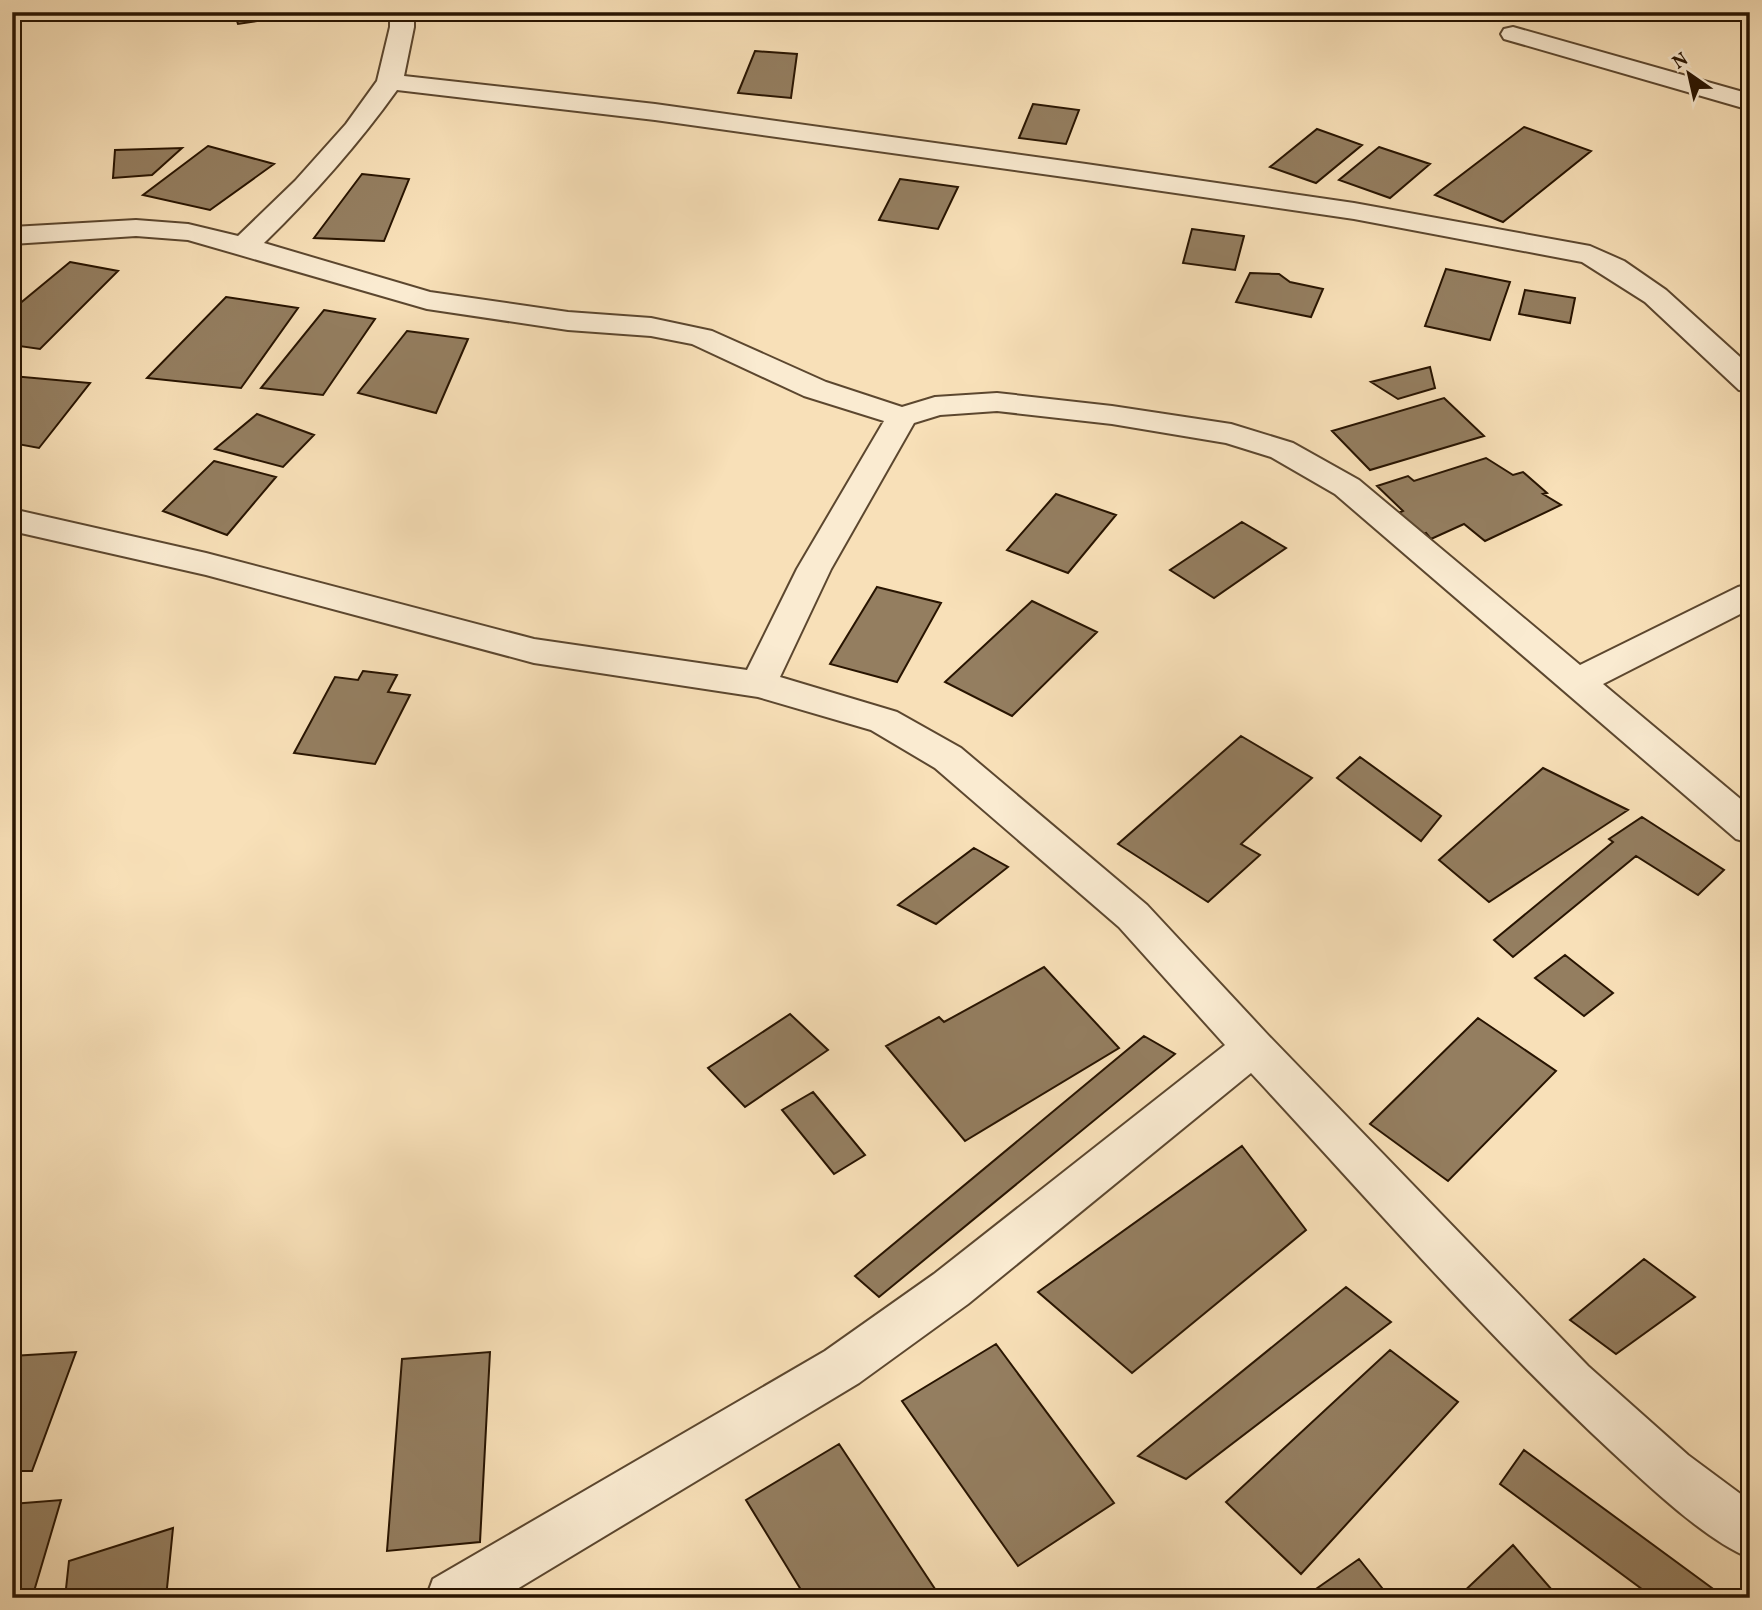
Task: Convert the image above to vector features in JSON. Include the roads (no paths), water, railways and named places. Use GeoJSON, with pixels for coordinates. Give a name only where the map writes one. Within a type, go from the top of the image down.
{"type":"FeatureCollection","features":[{"type":"Feature","properties":{"kind":"street"},"geometry":{"type":"LineString","coordinates":[[244,246],[305,187],[355,130],[390,82],[402,27],[402,12]]}},
{"type":"Feature","properties":{"kind":"street"},"geometry":{"type":"LineString","coordinates":[[1513,34],[1750,102]]}},
{"type":"Feature","properties":{"kind":"street"},"geometry":{"type":"LineString","coordinates":[[390,82],[642,110],[1167,184],[1354,211],[1590,255],[1623,270],[1654,293],[1750,383]]}},
{"type":"Feature","properties":{"kind":"street"},"geometry":{"type":"LineString","coordinates":[[12,236],[136,228],[188,232],[427,300],[568,321],[651,327],[701,337],[815,389],[902,417],[935,406],[966,402],[1034,405],[1231,434],[1282,450],[1347,487],[1750,829]]}},
{"type":"Feature","properties":{"kind":"street"},"geometry":{"type":"LineString","coordinates":[[758,684],[814,569],[902,417]]}},
{"type":"Feature","properties":{"kind":"street"},"geometry":{"type":"LineString","coordinates":[[12,520],[206,564],[534,651],[758,684],[884,720],[948,758],[1133,916],[1253,1048],[1571,1382],[1670,1472],[1750,1533]]}},
{"type":"Feature","properties":{"kind":"street"},"geometry":{"type":"LineString","coordinates":[[1576,682],[1750,596]]}},
{"type":"Feature","properties":{"kind":"street"},"geometry":{"type":"LineString","coordinates":[[452,1598],[842,1367],[951,1289],[1253,1048]]}}]}
